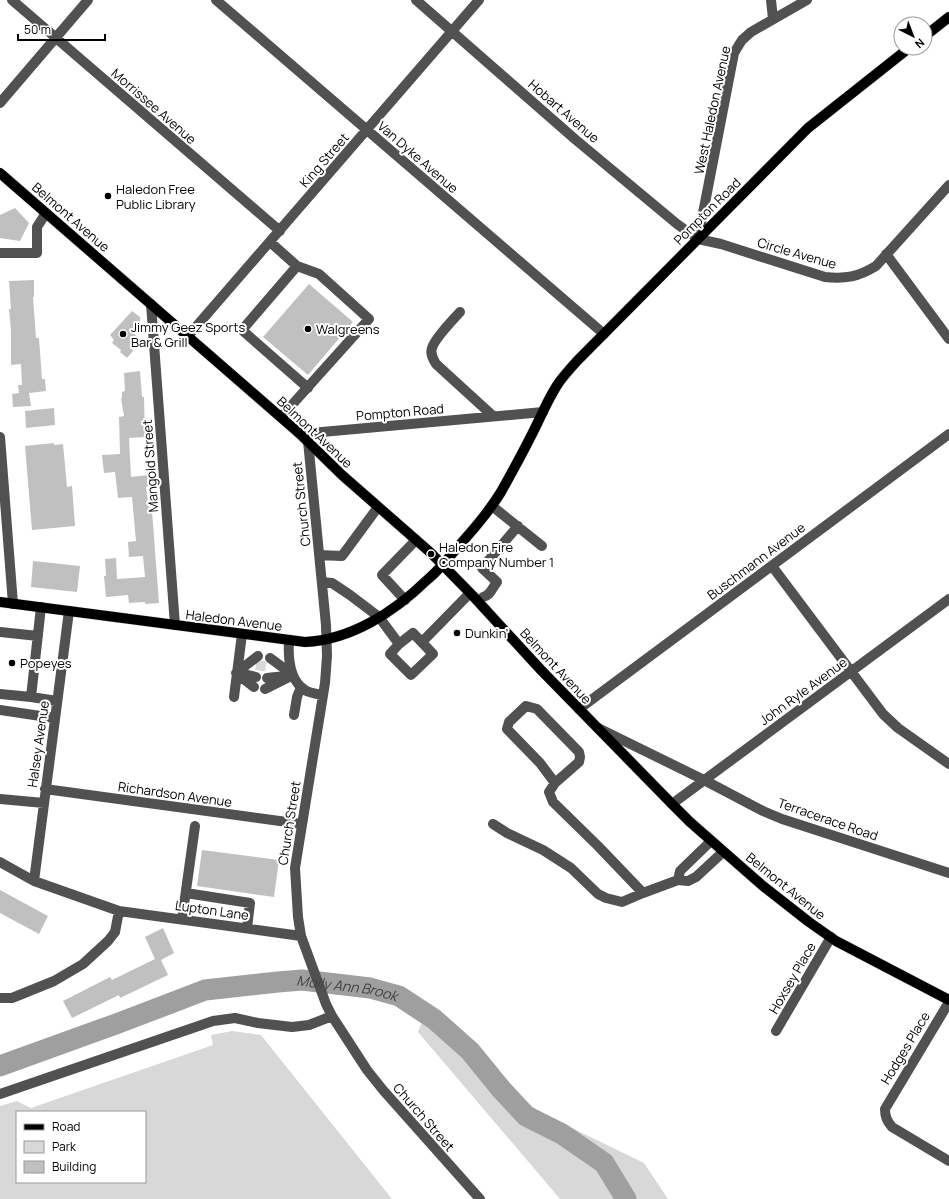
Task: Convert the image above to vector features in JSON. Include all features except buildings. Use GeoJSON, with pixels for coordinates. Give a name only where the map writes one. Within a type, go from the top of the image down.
{"type":"FeatureCollection","features":[{"type":"Feature","properties":{"kind":"main road"},"geometry":{"type":"LineString","coordinates":[[933,30],[949,17]]}},
{"type":"Feature","properties":{"kind":"main road","name":"Pompton Road"},"geometry":{"type":"LineString","coordinates":[[543,412],[556,387],[566,373],[808,128],[900,56]]}},
{"type":"Feature","properties":{"kind":"main road","name":"Belmont Avenue"},"geometry":{"type":"LineString","coordinates":[[0,172],[308,441],[342,475],[416,540],[470,593],[480,599],[541,670],[672,804],[711,841],[787,906],[831,937],[949,1001]]}},
{"type":"Feature","properties":{"kind":"main road"},"geometry":{"type":"LineString","coordinates":[[442,565],[492,506],[526,447],[543,412]]}},
{"type":"Feature","properties":{"kind":"main road","name":"Haledon Avenue"},"geometry":{"type":"LineString","coordinates":[[0,602],[305,642],[319,641],[350,632],[392,609],[428,580],[442,565]]}},
{"type":"Feature","properties":{"kind":"street","name":"Morrissee Avenue"},"geometry":{"type":"LineString","coordinates":[[12,0],[280,231]]}},
{"type":"Feature","properties":{"kind":"street"},"geometry":{"type":"LineString","coordinates":[[0,103],[88,0]]}},
{"type":"Feature","properties":{"kind":"street","name":"Van Dyke Avenue"},"geometry":{"type":"LineString","coordinates":[[216,0],[604,334]]}},
{"type":"Feature","properties":{"kind":"street","name":"Hobart Avenue"},"geometry":{"type":"LineString","coordinates":[[416,0],[594,155],[677,224],[698,239]]}},
{"type":"Feature","properties":{"kind":"street","name":"King Street"},"geometry":{"type":"LineString","coordinates":[[188,336],[479,0]]}},
{"type":"Feature","properties":{"kind":"street"},"geometry":{"type":"LineString","coordinates":[[771,0],[773,19]]}},
{"type":"Feature","properties":{"kind":"street","name":"West Haledon Avenue"},"geometry":{"type":"LineString","coordinates":[[698,239],[734,53],[746,36],[751,32],[807,0]]}},
{"type":"Feature","properties":{"kind":"street","name":"Circle Avenue"},"geometry":{"type":"LineString","coordinates":[[698,239],[721,244],[825,277],[853,277],[865,273],[876,266],[949,185]]}},
{"type":"Feature","properties":{"kind":"street"},"geometry":{"type":"LineString","coordinates":[[0,253],[37,253],[37,227],[46,213]]}},
{"type":"Feature","properties":{"kind":"street"},"geometry":{"type":"LineString","coordinates":[[270,242],[297,266],[319,274],[369,318],[281,418]]}},
{"type":"Feature","properties":{"kind":"street"},"geometry":{"type":"LineString","coordinates":[[886,254],[949,340]]}},
{"type":"Feature","properties":{"kind":"street"},"geometry":{"type":"LineString","coordinates":[[297,266],[242,330],[308,388]]}},
{"type":"Feature","properties":{"kind":"street","name":"Mangold Street"},"geometry":{"type":"LineString","coordinates":[[151,304],[174,625]]}},
{"type":"Feature","properties":{"kind":"street"},"geometry":{"type":"LineString","coordinates":[[460,312],[435,342],[431,350],[432,357],[436,364],[497,416]]}},
{"type":"Feature","properties":{"kind":"street","name":"Pompton Road"},"geometry":{"type":"LineString","coordinates":[[300,434],[543,412]]}},
{"type":"Feature","properties":{"kind":"street","name":"Buschmann Avenue"},"geometry":{"type":"LineString","coordinates":[[579,709],[949,434]]}},
{"type":"Feature","properties":{"kind":"street"},"geometry":{"type":"LineString","coordinates":[[0,438],[13,604]]}},
{"type":"Feature","properties":{"kind":"street","name":"Church Street"},"geometry":{"type":"LineString","coordinates":[[308,441],[322,582],[327,656],[323,695],[295,868],[298,917],[301,936],[326,1004],[366,1070],[480,1199]]}},
{"type":"Feature","properties":{"kind":"street"},"geometry":{"type":"LineString","coordinates":[[492,506],[542,546]]}},
{"type":"Feature","properties":{"kind":"street"},"geometry":{"type":"LineString","coordinates":[[319,555],[342,556],[378,507]]}},
{"type":"Feature","properties":{"kind":"street"},"geometry":{"type":"LineString","coordinates":[[480,599],[487,596],[491,592],[492,588],[497,582],[482,568],[518,526]]}},
{"type":"Feature","properties":{"kind":"street"},"geometry":{"type":"LineString","coordinates":[[405,600],[382,575],[416,540]]}},
{"type":"Feature","properties":{"kind":"street"},"geometry":{"type":"LineString","coordinates":[[772,566],[851,672],[890,721],[949,764]]}},
{"type":"Feature","properties":{"kind":"street"},"geometry":{"type":"LineString","coordinates":[[322,582],[332,583],[379,617],[400,644]]}},
{"type":"Feature","properties":{"kind":"street"},"geometry":{"type":"LineString","coordinates":[[422,642],[470,593]]}},
{"type":"Feature","properties":{"kind":"street","name":"John Ryle Avenue"},"geometry":{"type":"LineString","coordinates":[[672,804],[948,601]]}},
{"type":"Feature","properties":{"kind":"street"},"geometry":{"type":"LineString","coordinates":[[31,697],[41,607]]}},
{"type":"Feature","properties":{"kind":"street","name":"Halsey Avenue"},"geometry":{"type":"LineString","coordinates":[[34,881],[69,611]]}},
{"type":"Feature","properties":{"kind":"street"},"geometry":{"type":"LineString","coordinates":[[0,632],[38,636]]}},
{"type":"Feature","properties":{"kind":"street"},"geometry":{"type":"LineString","coordinates":[[413,633],[433,654],[411,675],[390,654],[400,644],[413,633]]}},
{"type":"Feature","properties":{"kind":"street"},"geometry":{"type":"LineString","coordinates":[[234,697],[242,634]]}},
{"type":"Feature","properties":{"kind":"street"},"geometry":{"type":"LineString","coordinates":[[289,640],[288,652],[293,675],[301,687],[306,691],[323,695]]}},
{"type":"Feature","properties":{"kind":"street"},"geometry":{"type":"LineString","coordinates":[[236,672],[257,660]]}},
{"type":"Feature","properties":{"kind":"street"},"geometry":{"type":"LineString","coordinates":[[270,663],[293,675]]}},
{"type":"Feature","properties":{"kind":"street"},"geometry":{"type":"LineString","coordinates":[[236,672],[256,677]]}},
{"type":"Feature","properties":{"kind":"street"},"geometry":{"type":"LineString","coordinates":[[236,672],[254,687]]}},
{"type":"Feature","properties":{"kind":"street"},"geometry":{"type":"LineString","coordinates":[[267,678],[293,675]]}},
{"type":"Feature","properties":{"kind":"street"},"geometry":{"type":"LineString","coordinates":[[265,689],[293,675]]}},
{"type":"Feature","properties":{"kind":"street"},"geometry":{"type":"LineString","coordinates":[[294,715],[297,697],[301,687]]}},
{"type":"Feature","properties":{"kind":"street"},"geometry":{"type":"LineString","coordinates":[[0,694],[57,701]]}},
{"type":"Feature","properties":{"kind":"street"},"geometry":{"type":"LineString","coordinates":[[555,783],[540,763],[507,728],[509,722],[526,706],[537,709],[579,752],[579,762],[555,783],[550,792],[553,802],[643,893]]}},
{"type":"Feature","properties":{"kind":"street"},"geometry":{"type":"LineString","coordinates":[[0,710],[54,718]]}},
{"type":"Feature","properties":{"kind":"street","name":"Belmont Avenue"},"geometry":{"type":"LineString","coordinates":[[596,727],[704,780]]}},
{"type":"Feature","properties":{"kind":"street","name":"Terracerace Road"},"geometry":{"type":"LineString","coordinates":[[704,780],[782,819],[949,873]]}},
{"type":"Feature","properties":{"kind":"street","name":"Richardson Avenue"},"geometry":{"type":"LineString","coordinates":[[45,789],[302,824]]}},
{"type":"Feature","properties":{"kind":"street"},"geometry":{"type":"LineString","coordinates":[[0,799],[44,803]]}},
{"type":"Feature","properties":{"kind":"street"},"geometry":{"type":"LineString","coordinates":[[493,824],[507,834],[543,850],[566,864],[598,894],[606,898],[622,902],[678,880],[688,881],[696,877],[724,852]]}},
{"type":"Feature","properties":{"kind":"street"},"geometry":{"type":"LineString","coordinates":[[182,919],[195,826]]}},
{"type":"Feature","properties":{"kind":"street"},"geometry":{"type":"LineString","coordinates":[[678,880],[680,871],[711,841]]}},
{"type":"Feature","properties":{"kind":"street","name":"Lupton Lane"},"geometry":{"type":"LineString","coordinates":[[0,862],[34,881],[119,910],[301,936]]}},
{"type":"Feature","properties":{"kind":"street"},"geometry":{"type":"LineString","coordinates":[[186,893],[250,903],[247,928]]}},
{"type":"Feature","properties":{"kind":"street"},"geometry":{"type":"LineString","coordinates":[[0,998],[12,998],[54,981],[83,964],[108,941],[115,932],[119,910]]}},
{"type":"Feature","properties":{"kind":"street","name":"Hoxsey Place"},"geometry":{"type":"LineString","coordinates":[[776,1031],[831,937]]}},
{"type":"Feature","properties":{"kind":"street","name":"Hodges Place"},"geometry":{"type":"LineString","coordinates":[[949,1001],[885,1108],[885,1115],[892,1127],[949,1160]]}},
{"type":"Feature","properties":{"kind":"street"},"geometry":{"type":"LineString","coordinates":[[0,1094],[213,1021],[235,1018],[258,1023],[292,1027],[309,1025],[332,1016]]}},
{"type":"Feature","properties":{"kind":"green space"},"geometry":{"type":"Polygon","coordinates":[[[427,1009],[537,1111],[644,1163],[668,1199],[560,1199],[418,1032],[427,1009]]]}},
{"type":"Feature","properties":{"kind":"green space"},"geometry":{"type":"Polygon","coordinates":[[[232,1031],[261,1035],[392,1199],[0,1199],[0,1106],[17,1101],[31,1108],[213,1045],[211,1035],[232,1031]]]}},
{"type":"Feature","properties":{"kind":"waterway","name":"Molly Ann Brook"},"geometry":{"type":"LineString","coordinates":[[0,1066],[205,990],[302,980],[370,988],[399,996],[434,1019],[470,1051],[501,1089],[526,1116],[562,1134],[604,1163],[626,1199]]}},
{"type":"Feature","properties":{"kind":"tunnel"},"geometry":{"type":"LineString","coordinates":[[256,665],[269,667]]}},
{"type":"Feature","properties":{"kind":"place","name":"Haledon Free Public Library"},"geometry":{"type":"Point","coordinates":[108,196]}},
{"type":"Feature","properties":{"kind":"place","name":"Walgreens"},"geometry":{"type":"Point","coordinates":[308,329]}},
{"type":"Feature","properties":{"kind":"place","name":"Jimmy Geez Sports Bar & Grill"},"geometry":{"type":"Point","coordinates":[123,334]}},
{"type":"Feature","properties":{"kind":"place","name":"Haledon Fire Company Number 1"},"geometry":{"type":"Point","coordinates":[431,554]}},
{"type":"Feature","properties":{"kind":"place","name":"Dunkin'"},"geometry":{"type":"Point","coordinates":[457,633]}},
{"type":"Feature","properties":{"kind":"place","name":"Popeyes"},"geometry":{"type":"Point","coordinates":[12,663]}}]}
